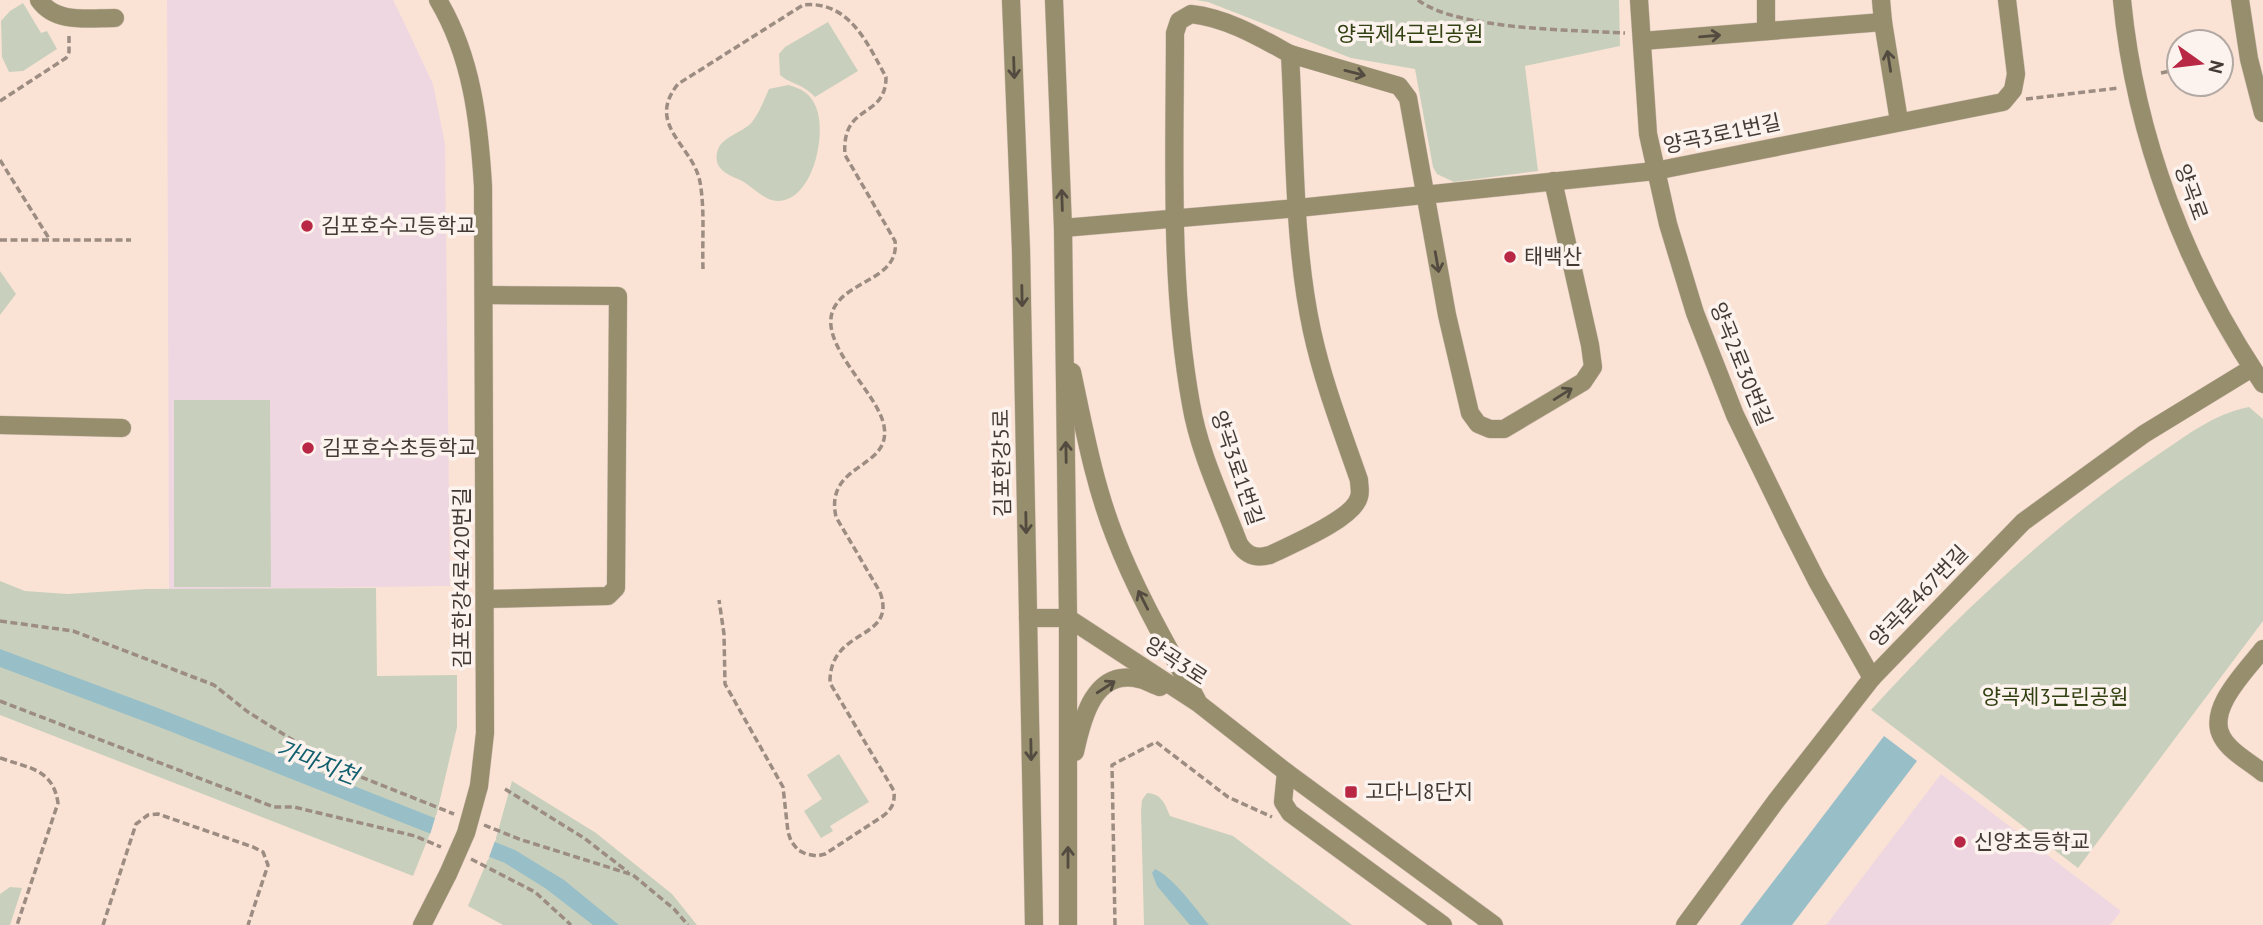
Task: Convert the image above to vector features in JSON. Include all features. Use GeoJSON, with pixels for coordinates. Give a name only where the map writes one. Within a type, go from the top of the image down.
{"type":"FeatureCollection","features":[{"type":"Feature","properties":{"kind":"street"},"geometry":{"type":"LineString","coordinates":[[38,0],[47,11],[56,15],[69,18],[115,18]]}},
{"type":"Feature","properties":{"kind":"street","name":"김포한강4로420번길"},"geometry":{"type":"LineString","coordinates":[[422,925],[466,833],[479,786],[485,733],[484,186],[472,86],[461,46],[438,0]]}},
{"type":"Feature","properties":{"kind":"street","name":"김포한강5로"},"geometry":{"type":"LineString","coordinates":[[1011,0],[1021,250],[1034,925]]}},
{"type":"Feature","properties":{"kind":"street"},"geometry":{"type":"LineString","coordinates":[[1054,0],[1063,228],[1068,618],[1068,925]]}},
{"type":"Feature","properties":{"kind":"street","name":"양곡2로30번길"},"geometry":{"type":"LineString","coordinates":[[1639,0],[1648,134],[1668,224],[1695,313],[1735,415],[1817,581],[1872,678]]}},
{"type":"Feature","properties":{"kind":"street"},"geometry":{"type":"LineString","coordinates":[[1766,0],[1766,31]]}},
{"type":"Feature","properties":{"kind":"street"},"geometry":{"type":"LineString","coordinates":[[1881,0],[1899,121]]}},
{"type":"Feature","properties":{"kind":"street"},"geometry":{"type":"LineString","coordinates":[[2003,102],[2013,90],[2016,74],[2007,0]]}},
{"type":"Feature","properties":{"kind":"street","name":"양곡로"},"geometry":{"type":"LineString","coordinates":[[2122,0],[2135,86],[2160,174],[2188,250],[2204,284],[2263,384]]}},
{"type":"Feature","properties":{"kind":"street"},"geometry":{"type":"LineString","coordinates":[[2240,0],[2256,57],[2263,113]]}},
{"type":"Feature","properties":{"kind":"street","name":"양곡3로1번길"},"geometry":{"type":"LineString","coordinates":[[1290,54],[1305,293],[1320,365],[1359,480],[1360,496],[1354,507],[1339,519],[1270,555],[1259,558],[1245,553],[1239,544],[1191,405],[1179,304],[1176,218],[1175,33],[1179,21],[1191,14],[1206,16],[1256,35],[1290,54],[1399,86],[1408,98],[1412,113],[1424,195],[1447,315],[1470,413],[1479,424],[1490,429],[1504,429],[1583,382],[1593,367],[1553,181]]}},
{"type":"Feature","properties":{"kind":"street"},"geometry":{"type":"LineString","coordinates":[[1642,41],[1883,22]]}},
{"type":"Feature","properties":{"kind":"street","name":"양곡3로1번길"},"geometry":{"type":"LineString","coordinates":[[1063,228],[1298,208],[1655,171],[2003,102]]}},
{"type":"Feature","properties":{"kind":"street"},"geometry":{"type":"LineString","coordinates":[[484,295],[618,296],[616,588],[608,596],[485,599]]}},
{"type":"Feature","properties":{"kind":"street"},"geometry":{"type":"LineString","coordinates":[[1064,335],[1095,479],[1114,535],[1129,572],[1198,703]]}},
{"type":"Feature","properties":{"kind":"street","name":"양곡로467번길"},"geometry":{"type":"LineString","coordinates":[[1685,925],[1872,678],[2023,522],[2144,434],[2252,368]]}},
{"type":"Feature","properties":{"kind":"street"},"geometry":{"type":"LineString","coordinates":[[0,425],[122,428]]}},
{"type":"Feature","properties":{"kind":"street"},"geometry":{"type":"LineString","coordinates":[[1028,618],[1068,618]]}},
{"type":"Feature","properties":{"kind":"street","name":"양곡3로"},"geometry":{"type":"LineString","coordinates":[[1068,618],[1198,703],[1286,772],[1494,925]]}},
{"type":"Feature","properties":{"kind":"street"},"geometry":{"type":"LineString","coordinates":[[2263,649],[2221,705],[2217,727],[2222,738],[2263,773]]}},
{"type":"Feature","properties":{"kind":"street"},"geometry":{"type":"LineString","coordinates":[[1067,793],[1088,704],[1101,688],[1119,679],[1139,678],[1198,703]]}},
{"type":"Feature","properties":{"kind":"street"},"geometry":{"type":"LineString","coordinates":[[1286,772],[1283,802],[1290,813],[1443,925]]}},
{"type":"Feature","properties":{"kind":"path"},"geometry":{"type":"LineString","coordinates":[[703,269],[699,177],[667,120],[668,99],[678,84],[803,5],[814,0],[825,0]]}},
{"type":"Feature","properties":{"kind":"path"},"geometry":{"type":"LineString","coordinates":[[1418,0],[1427,7],[1449,15],[1480,20],[1538,29],[1625,33]]}},
{"type":"Feature","properties":{"kind":"path"},"geometry":{"type":"LineString","coordinates":[[719,600],[724,634],[725,684],[783,787],[791,841],[798,850],[806,854],[825,854],[891,810],[895,800],[894,791],[831,683],[830,673],[837,653],[880,622],[884,613],[880,592],[836,517],[833,505],[843,480],[879,452],[885,436],[881,415],[833,337],[831,320],[834,308],[842,298],[891,265],[897,252],[895,241],[845,155],[844,141],[847,128],[854,119],[881,99],[886,88],[886,77],[853,16],[835,3]]}},
{"type":"Feature","properties":{"kind":"path"},"geometry":{"type":"LineString","coordinates":[[0,101],[66,58],[69,51],[69,25]]}},
{"type":"Feature","properties":{"kind":"path"},"geometry":{"type":"LineString","coordinates":[[2161,73],[2165,72]]}},
{"type":"Feature","properties":{"kind":"path"},"geometry":{"type":"LineString","coordinates":[[2003,102],[2135,86]]}},
{"type":"Feature","properties":{"kind":"path"},"geometry":{"type":"LineString","coordinates":[[0,160],[50,240]]}},
{"type":"Feature","properties":{"kind":"path"},"geometry":{"type":"LineString","coordinates":[[0,240],[131,240]]}},
{"type":"Feature","properties":{"kind":"path"},"geometry":{"type":"LineString","coordinates":[[0,621],[73,631],[214,685],[248,712],[337,767],[460,816]]}},
{"type":"Feature","properties":{"kind":"path"},"geometry":{"type":"LineString","coordinates":[[0,701],[274,807],[294,807],[415,836],[448,850]]}},
{"type":"Feature","properties":{"kind":"path"},"geometry":{"type":"LineString","coordinates":[[1115,925],[1112,765],[1156,742]]}},
{"type":"Feature","properties":{"kind":"path"},"geometry":{"type":"LineString","coordinates":[[0,758],[48,777],[55,788],[58,803],[16,925]]}},
{"type":"Feature","properties":{"kind":"path"},"geometry":{"type":"LineString","coordinates":[[505,789],[584,838],[674,909],[688,925]]}},
{"type":"Feature","properties":{"kind":"path"},"geometry":{"type":"LineString","coordinates":[[103,925],[136,824],[148,815],[158,814],[263,852],[268,865],[248,925]]}},
{"type":"Feature","properties":{"kind":"path"},"geometry":{"type":"LineString","coordinates":[[473,821],[519,839],[633,875]]}},
{"type":"Feature","properties":{"kind":"path"},"geometry":{"type":"LineString","coordinates":[[460,854],[535,892],[570,925]]}},
{"type":"Feature","properties":{"kind":"shaded area"},"geometry":{"type":"Polygon","coordinates":[[[167,0],[393,0],[401,16],[433,84],[445,144],[450,586],[169,590],[167,0]]]}},
{"type":"Feature","properties":{"kind":"shaded area","name":"신양초등학교"},"geometry":{"type":"Polygon","coordinates":[[[1941,774],[2121,911],[2110,925],[1826,925],[1941,774]]]}},
{"type":"Feature","properties":{"kind":"green space","name":"양곡제4근린공원"},"geometry":{"type":"Polygon","coordinates":[[[1196,0],[1619,0],[1620,46],[1525,66],[1538,171],[1454,182],[1437,174],[1433,167],[1415,69],[1351,58],[1208,2],[1196,0]]]}},
{"type":"Feature","properties":{"kind":"green space"},"geometry":{"type":"Polygon","coordinates":[[[23,3],[41,33],[47,31],[57,49],[23,71],[9,72],[2,57],[1,21],[23,3]]]}},
{"type":"Feature","properties":{"kind":"green space"},"geometry":{"type":"Polygon","coordinates":[[[828,22],[858,71],[815,97],[780,75],[779,54],[785,47],[828,22]]]}},
{"type":"Feature","properties":{"kind":"green space"},"geometry":{"type":"Polygon","coordinates":[[[788,85],[805,92],[814,102],[820,132],[815,163],[801,189],[791,197],[773,201],[722,170],[717,163],[717,153],[722,143],[752,122],[769,89],[788,85]]]}},
{"type":"Feature","properties":{"kind":"green space"},"geometry":{"type":"Polygon","coordinates":[[[0,271],[16,294],[0,315],[0,271]]]}},
{"type":"Feature","properties":{"kind":"green space"},"geometry":{"type":"Polygon","coordinates":[[[174,400],[270,400],[271,587],[174,587],[174,400]]]}},
{"type":"Feature","properties":{"kind":"green space","name":"양곡제3근린공원"},"geometry":{"type":"Polygon","coordinates":[[[2249,407],[2263,419],[2263,621],[2078,868],[1871,710],[1971,607],[2079,512],[2200,427],[2236,410],[2249,407]]]}},
{"type":"Feature","properties":{"kind":"green space"},"geometry":{"type":"Polygon","coordinates":[[[0,581],[25,591],[67,594],[145,589],[376,588],[377,676],[457,675],[457,727],[435,821],[413,876],[0,715],[0,581]]]}},
{"type":"Feature","properties":{"kind":"green space"},"geometry":{"type":"Polygon","coordinates":[[[839,754],[869,802],[830,826],[833,831],[821,838],[804,811],[822,799],[807,775],[839,754]]]}},
{"type":"Feature","properties":{"kind":"green space"},"geometry":{"type":"Polygon","coordinates":[[[512,781],[596,833],[672,894],[697,925],[503,925],[468,906],[494,845],[512,781]]]}},
{"type":"Feature","properties":{"kind":"green space"},"geometry":{"type":"Polygon","coordinates":[[[1147,793],[1160,798],[1170,816],[1233,836],[1352,925],[1144,925],[1141,811],[1142,800],[1147,793]]]}},
{"type":"Feature","properties":{"kind":"green space"},"geometry":{"type":"Polygon","coordinates":[[[10,887],[22,888],[10,925],[0,925],[0,894],[10,887]]]}},
{"type":"Feature","properties":{"kind":"water"},"geometry":{"type":"Polygon","coordinates":[[[0,649],[158,708],[515,850],[564,880],[619,925],[593,925],[545,888],[505,863],[0,667],[0,649]]]}},
{"type":"Feature","properties":{"kind":"water"},"geometry":{"type":"Polygon","coordinates":[[[1884,736],[1917,761],[1792,925],[1740,925],[1884,736]]]}},
{"type":"Feature","properties":{"kind":"water"},"geometry":{"type":"Polygon","coordinates":[[[1155,869],[1177,886],[1209,925],[1190,925],[1157,886],[1152,873],[1155,869]]]}},
{"type":"Feature","properties":{"kind":"pier"},"geometry":{"type":"Polygon","coordinates":[[[436,815],[496,838],[488,860],[429,838],[436,815]]]}},
{"type":"Feature","properties":{"kind":"place","name":"김포호수고등학교"},"geometry":{"type":"Point","coordinates":[307,226]}},
{"type":"Feature","properties":{"kind":"place","name":"태백산"},"geometry":{"type":"Point","coordinates":[1510,257]}},
{"type":"Feature","properties":{"kind":"place","name":"김포호수초등학교"},"geometry":{"type":"Point","coordinates":[308,448]}},
{"type":"Feature","properties":{"kind":"place","name":"고다니8단지"},"geometry":{"type":"Point","coordinates":[1351,792]}},
{"type":"Feature","properties":{"kind":"place","name":"신양초등학교"},"geometry":{"type":"Point","coordinates":[1960,842]}},
{"type":"Feature","properties":{"kind":"water label","name":"가마지천"},"geometry":{"type":"Point","coordinates":[317,762]}}]}
